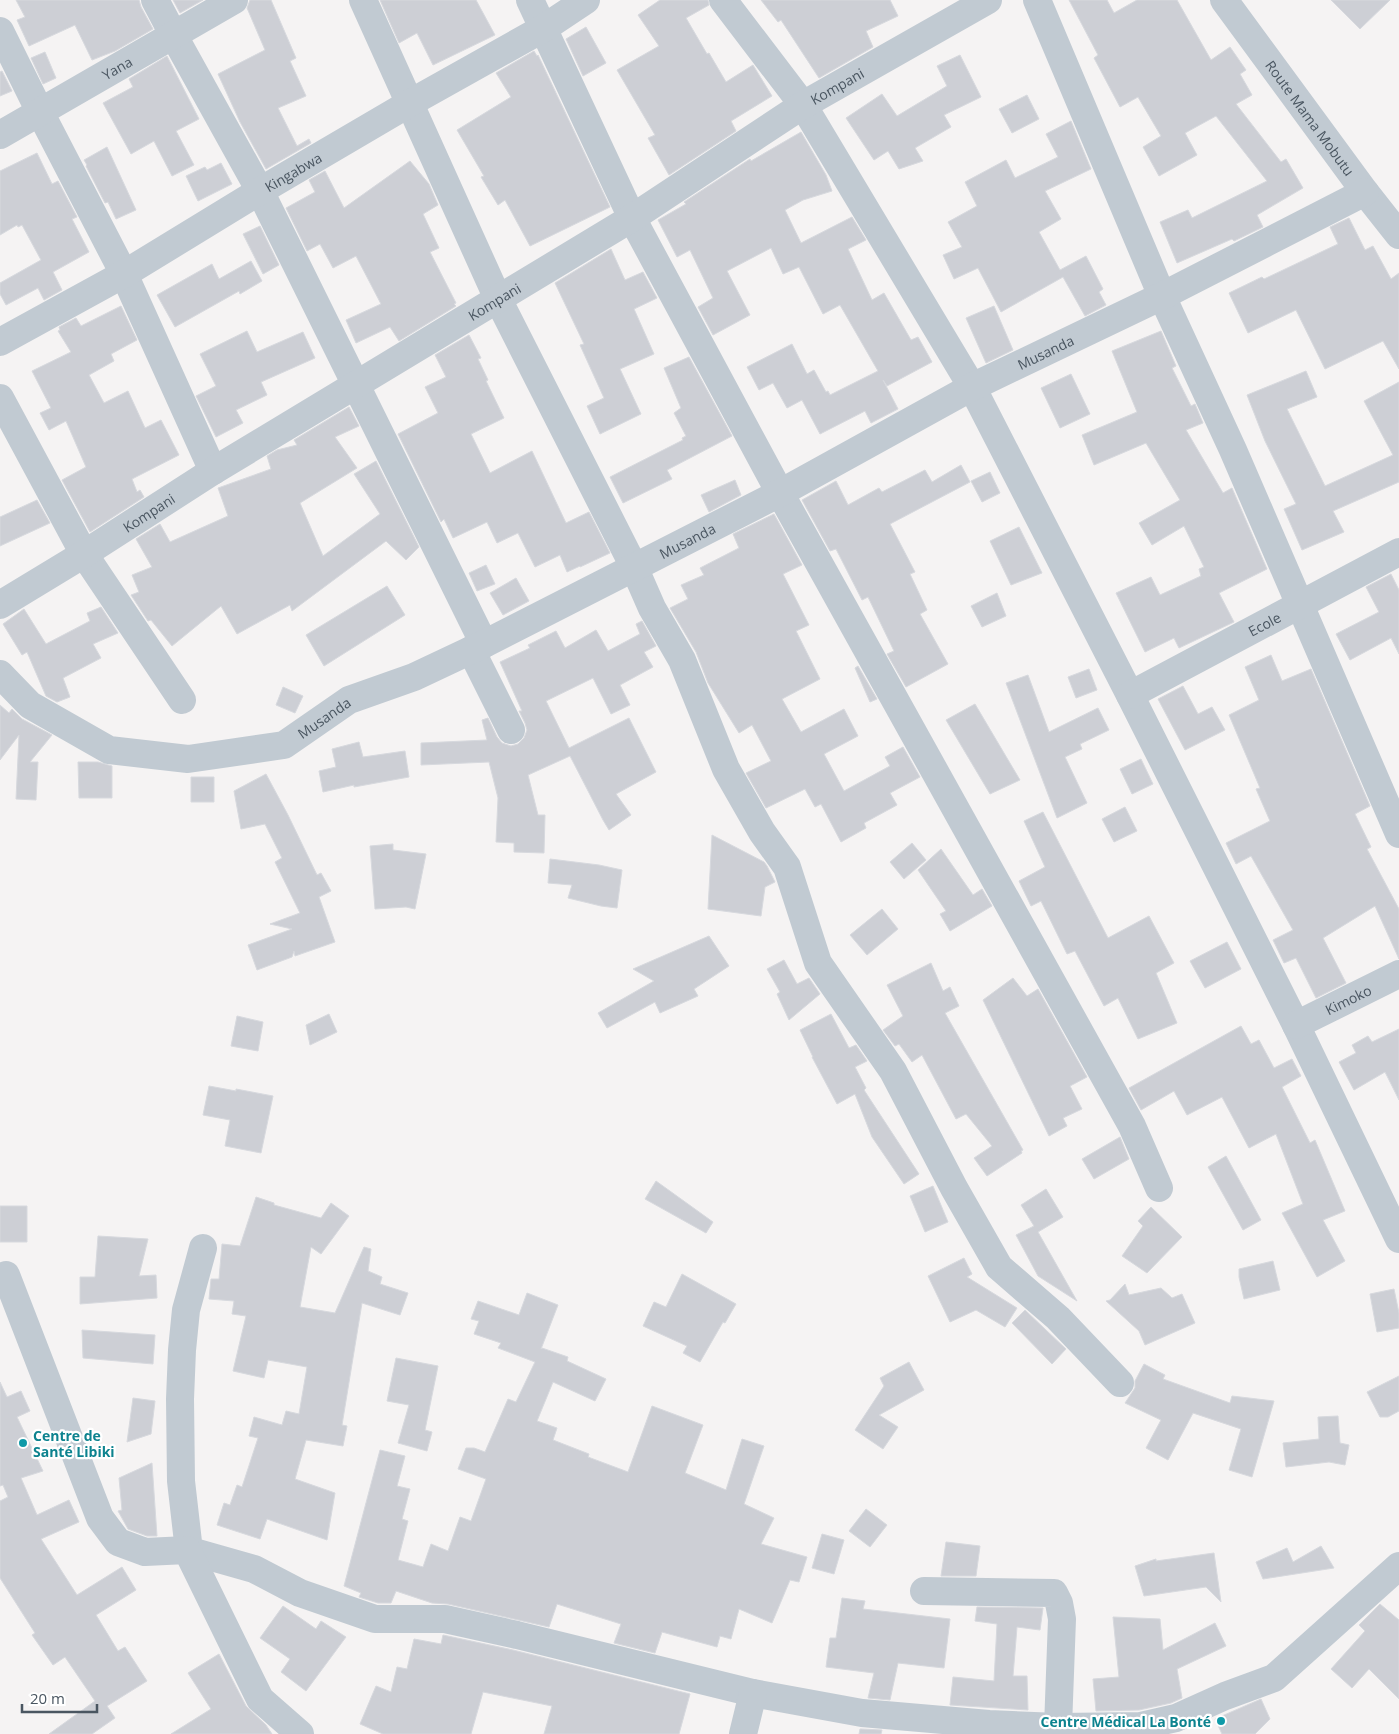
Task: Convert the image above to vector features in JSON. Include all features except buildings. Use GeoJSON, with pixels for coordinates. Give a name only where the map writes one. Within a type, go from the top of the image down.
{"type":"FeatureCollection","features":[{"type":"Feature","properties":{"kind":"street"},"geometry":{"type":"LineString","coordinates":[[156,0],[260,191],[355,385],[477,647],[511,730]]}},
{"type":"Feature","properties":{"kind":"street","name":"Yana"},"geometry":{"type":"LineString","coordinates":[[0,135],[234,0]]}},
{"type":"Feature","properties":{"kind":"street"},"geometry":{"type":"LineString","coordinates":[[363,0],[498,299],[634,567],[652,608],[682,660],[726,769],[762,832],[787,867],[818,963],[893,1071],[954,1188],[999,1267],[1058,1318],[1120,1383]]}},
{"type":"Feature","properties":{"kind":"street"},"geometry":{"type":"LineString","coordinates":[[530,0],[632,218],[780,493],[1132,1126],[1159,1188]]}},
{"type":"Feature","properties":{"kind":"street","name":"Kingabwa"},"geometry":{"type":"LineString","coordinates":[[0,342],[124,274],[410,103],[544,28],[586,0]]}},
{"type":"Feature","properties":{"kind":"street"},"geometry":{"type":"LineString","coordinates":[[723,0],[803,105],[972,387],[1130,694],[1296,1026],[1399,1239]]}},
{"type":"Feature","properties":{"kind":"street","name":"Kompani"},"geometry":{"type":"LineString","coordinates":[[0,605],[84,554],[213,471],[632,218],[803,105],[988,0]]}},
{"type":"Feature","properties":{"kind":"street"},"geometry":{"type":"LineString","coordinates":[[1037,0],[1162,296],[1301,604],[1399,834]]}},
{"type":"Feature","properties":{"kind":"street","name":"Route Mama Mobutu"},"geometry":{"type":"LineString","coordinates":[[1230,2],[1365,192],[1399,235]]}},
{"type":"Feature","properties":{"kind":"street"},"geometry":{"type":"LineString","coordinates":[[0,30],[124,274],[213,471]]}},
{"type":"Feature","properties":{"kind":"street","name":"Musanda"},"geometry":{"type":"LineString","coordinates":[[0,674],[30,705],[108,750],[188,759],[284,745],[349,700],[414,677],[477,647],[780,493],[972,387],[1162,296],[1365,192]]}},
{"type":"Feature","properties":{"kind":"street"},"geometry":{"type":"LineString","coordinates":[[0,398],[84,554],[182,700]]}},
{"type":"Feature","properties":{"kind":"street","name":"Ecole"},"geometry":{"type":"LineString","coordinates":[[1130,694],[1399,552]]}},
{"type":"Feature","properties":{"kind":"street","name":"Kimoko"},"geometry":{"type":"LineString","coordinates":[[1296,1026],[1399,974]]}},
{"type":"Feature","properties":{"kind":"street"},"geometry":{"type":"LineString","coordinates":[[203,1248],[186,1310],[182,1350],[180,1399],[181,1481],[188,1542],[186,1550],[260,1699],[300,1734]]}},
{"type":"Feature","properties":{"kind":"street"},"geometry":{"type":"LineString","coordinates":[[6,1274],[100,1518],[118,1542],[145,1552],[186,1550],[254,1569],[300,1593],[375,1619],[444,1619],[753,1693],[862,1712],[989,1724],[1058,1727],[1141,1726],[1176,1718],[1225,1696],[1274,1678],[1399,1566]]}},
{"type":"Feature","properties":{"kind":"street"},"geometry":{"type":"LineString","coordinates":[[924,1591],[1054,1593],[1060,1603],[1062,1619],[1058,1727]]}},
{"type":"Feature","properties":{"kind":"street"},"geometry":{"type":"LineString","coordinates":[[743,1734],[753,1693]]}},
{"type":"Feature","properties":{"kind":"place","name":"Centre de Santé Libiki"},"geometry":{"type":"Point","coordinates":[23,1443]}},
{"type":"Feature","properties":{"kind":"place","name":"Centre Médical La Bonté"},"geometry":{"type":"Point","coordinates":[1221,1721]}}]}
